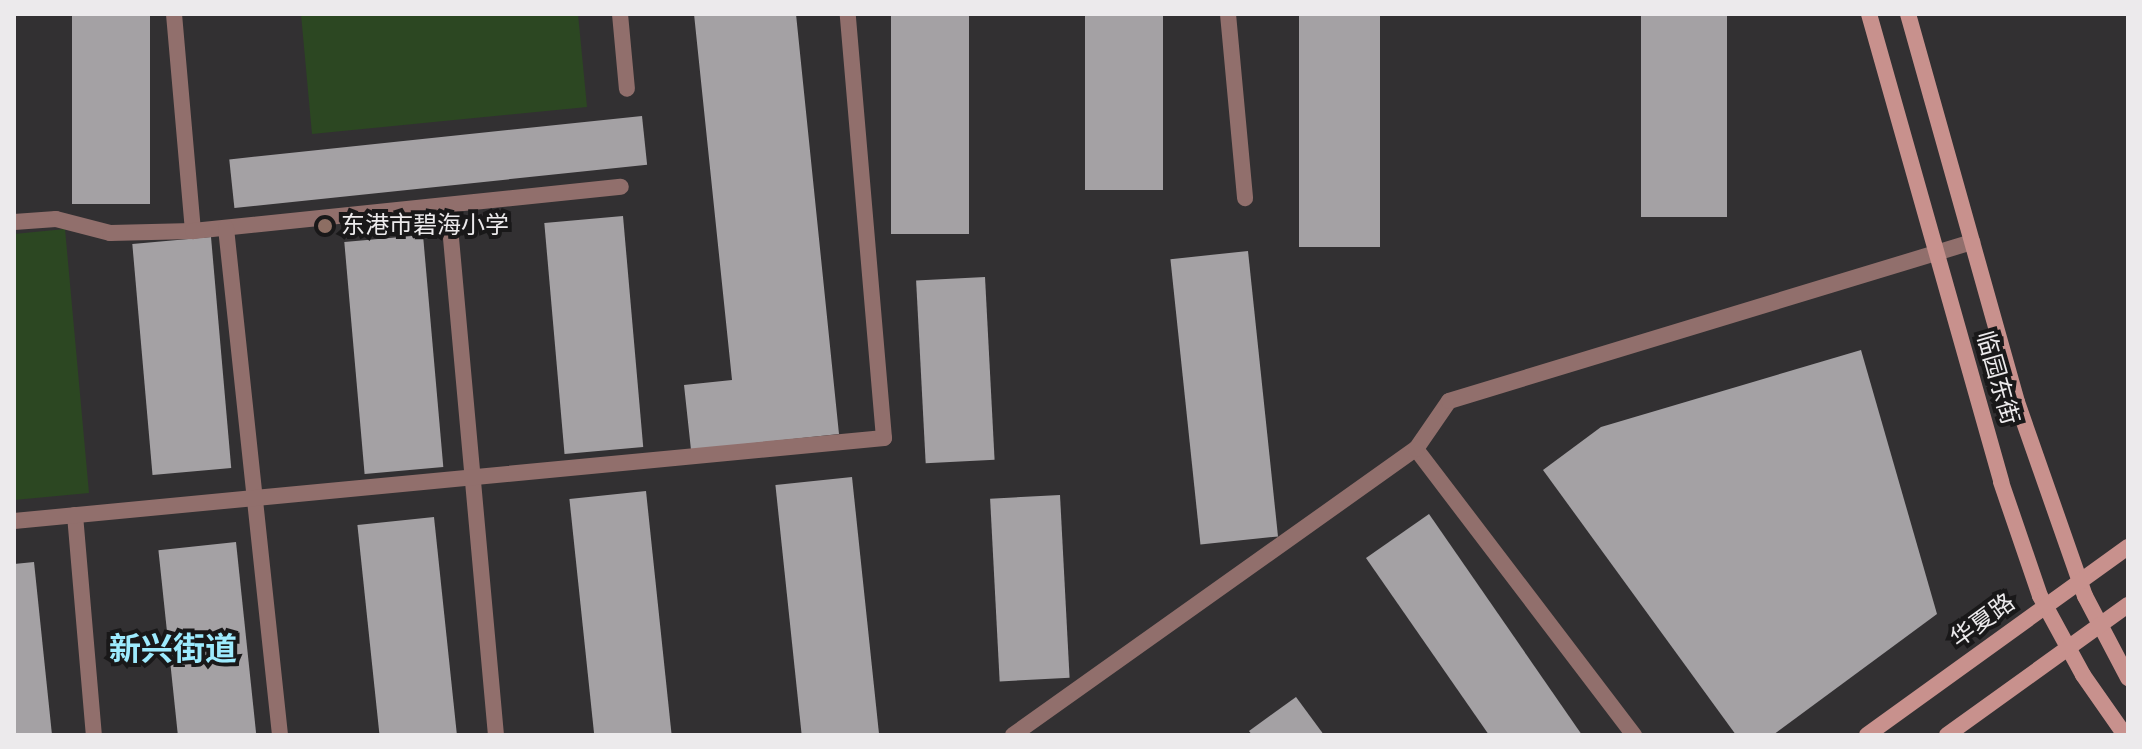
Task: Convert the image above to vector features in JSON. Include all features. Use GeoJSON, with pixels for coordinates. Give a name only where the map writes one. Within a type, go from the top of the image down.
{"type":"FeatureCollection","features":[{"type":"Feature","properties":{"kind":"street"},"geometry":{"type":"LineString","coordinates":[[174,14],[193,231]]}},
{"type":"Feature","properties":{"kind":"street"},"geometry":{"type":"LineString","coordinates":[[620,14],[627,89]]}},
{"type":"Feature","properties":{"kind":"street"},"geometry":{"type":"LineString","coordinates":[[14,521],[884,438],[848,14]]}},
{"type":"Feature","properties":{"kind":"street"},"geometry":{"type":"LineString","coordinates":[[1228,14],[1245,198]]}},
{"type":"Feature","properties":{"kind":"street","name":"临园东街"},"geometry":{"type":"LineString","coordinates":[[1869,14],[2001,482],[2044,606],[2067,648],[2125,735]]}},
{"type":"Feature","properties":{"kind":"street","name":"临园东街"},"geometry":{"type":"LineString","coordinates":[[1908,14],[2017,402],[2080,581],[2128,678]]}},
{"type":"Feature","properties":{"kind":"street"},"geometry":{"type":"LineString","coordinates":[[14,222],[56,219],[110,233],[193,231],[621,187]]}},
{"type":"Feature","properties":{"kind":"street"},"geometry":{"type":"LineString","coordinates":[[448,205],[469,478],[496,735]]}},
{"type":"Feature","properties":{"kind":"street"},"geometry":{"type":"LineString","coordinates":[[226,228],[251,498],[280,735]]}},
{"type":"Feature","properties":{"kind":"street"},"geometry":{"type":"LineString","coordinates":[[1013,735],[1416,449],[1449,401],[1938,256],[1972,242]]}},
{"type":"Feature","properties":{"kind":"street"},"geometry":{"type":"LineString","coordinates":[[1416,449],[1634,735]]}},
{"type":"Feature","properties":{"kind":"street"},"geometry":{"type":"LineString","coordinates":[[75,515],[94,735]]}},
{"type":"Feature","properties":{"kind":"street","name":"华夏路"},"geometry":{"type":"LineString","coordinates":[[1867,735],[2128,547]]}},
{"type":"Feature","properties":{"kind":"street"},"geometry":{"type":"LineString","coordinates":[[1947,735],[2128,605]]}},
{"type":"Feature","properties":{"kind":"green space"},"geometry":{"type":"Polygon","coordinates":[[[301,14],[578,14],[587,107],[312,134],[301,14]]]}},
{"type":"Feature","properties":{"kind":"green space"},"geometry":{"type":"Polygon","coordinates":[[[65,229],[89,493],[14,500],[14,234],[65,229]]]}},
{"type":"Feature","properties":{"kind":"building"},"geometry":{"type":"Polygon","coordinates":[[[72,14],[150,14],[150,204],[72,204],[72,14]]]}},
{"type":"Feature","properties":{"kind":"building"},"geometry":{"type":"Polygon","coordinates":[[[694,14],[796,14],[839,434],[691,450],[684,385],[732,380],[694,14]]]}},
{"type":"Feature","properties":{"kind":"building"},"geometry":{"type":"Polygon","coordinates":[[[891,14],[969,14],[969,234],[891,234],[891,14]]]}},
{"type":"Feature","properties":{"kind":"building"},"geometry":{"type":"Polygon","coordinates":[[[1085,14],[1163,14],[1163,190],[1085,190],[1085,14]]]}},
{"type":"Feature","properties":{"kind":"building"},"geometry":{"type":"Polygon","coordinates":[[[1299,14],[1380,14],[1380,247],[1299,247],[1299,14]]]}},
{"type":"Feature","properties":{"kind":"building"},"geometry":{"type":"Polygon","coordinates":[[[1641,14],[1727,14],[1727,217],[1641,217],[1641,14]]]}},
{"type":"Feature","properties":{"kind":"building"},"geometry":{"type":"Polygon","coordinates":[[[642,116],[647,165],[234,208],[229,159],[642,116]]]}},
{"type":"Feature","properties":{"kind":"building"},"geometry":{"type":"Polygon","coordinates":[[[623,216],[643,447],[565,454],[544,223],[623,216]]]}},
{"type":"Feature","properties":{"kind":"building"},"geometry":{"type":"Polygon","coordinates":[[[423,235],[443,467],[365,474],[344,242],[423,235]]]}},
{"type":"Feature","properties":{"kind":"building"},"geometry":{"type":"Polygon","coordinates":[[[211,237],[231,468],[153,475],[132,244],[211,237]]]}},
{"type":"Feature","properties":{"kind":"building"},"geometry":{"type":"Polygon","coordinates":[[[1248,251],[1278,536],[1200,545],[1170,259],[1248,251]]]}},
{"type":"Feature","properties":{"kind":"building"},"geometry":{"type":"Polygon","coordinates":[[[985,277],[995,460],[926,463],[916,281],[985,277]]]}},
{"type":"Feature","properties":{"kind":"building"},"geometry":{"type":"Polygon","coordinates":[[[1861,350],[1937,614],[1773,735],[1736,735],[1543,470],[1601,427],[1861,350]]]}},
{"type":"Feature","properties":{"kind":"building"},"geometry":{"type":"Polygon","coordinates":[[[852,477],[879,735],[802,735],[775,485],[852,477]]]}},
{"type":"Feature","properties":{"kind":"building"},"geometry":{"type":"Polygon","coordinates":[[[646,491],[672,735],[594,735],[569,499],[646,491]]]}},
{"type":"Feature","properties":{"kind":"building"},"geometry":{"type":"Polygon","coordinates":[[[1060,495],[1070,678],[1000,681],[990,499],[1060,495]]]}},
{"type":"Feature","properties":{"kind":"building"},"geometry":{"type":"Polygon","coordinates":[[[1429,514],[1582,735],[1489,735],[1366,558],[1429,514]]]}},
{"type":"Feature","properties":{"kind":"building"},"geometry":{"type":"Polygon","coordinates":[[[434,517],[457,735],[379,735],[357,525],[434,517]]]}},
{"type":"Feature","properties":{"kind":"building"},"geometry":{"type":"Polygon","coordinates":[[[236,542],[256,735],[178,735],[158,550],[236,542]]]}},
{"type":"Feature","properties":{"kind":"building"},"geometry":{"type":"Polygon","coordinates":[[[34,562],[52,735],[14,735],[14,564],[34,562]]]}},
{"type":"Feature","properties":{"kind":"building"},"geometry":{"type":"Polygon","coordinates":[[[1296,697],[1324,735],[1252,735],[1249,731],[1296,697]]]}},
{"type":"Feature","properties":{"kind":"place","name":"东港市碧海小学"},"geometry":{"type":"Point","coordinates":[325,226]}},
{"type":"Feature","properties":{"kind":"district","name":"新兴街道"},"geometry":{"type":"Point","coordinates":[173,649]}}]}
